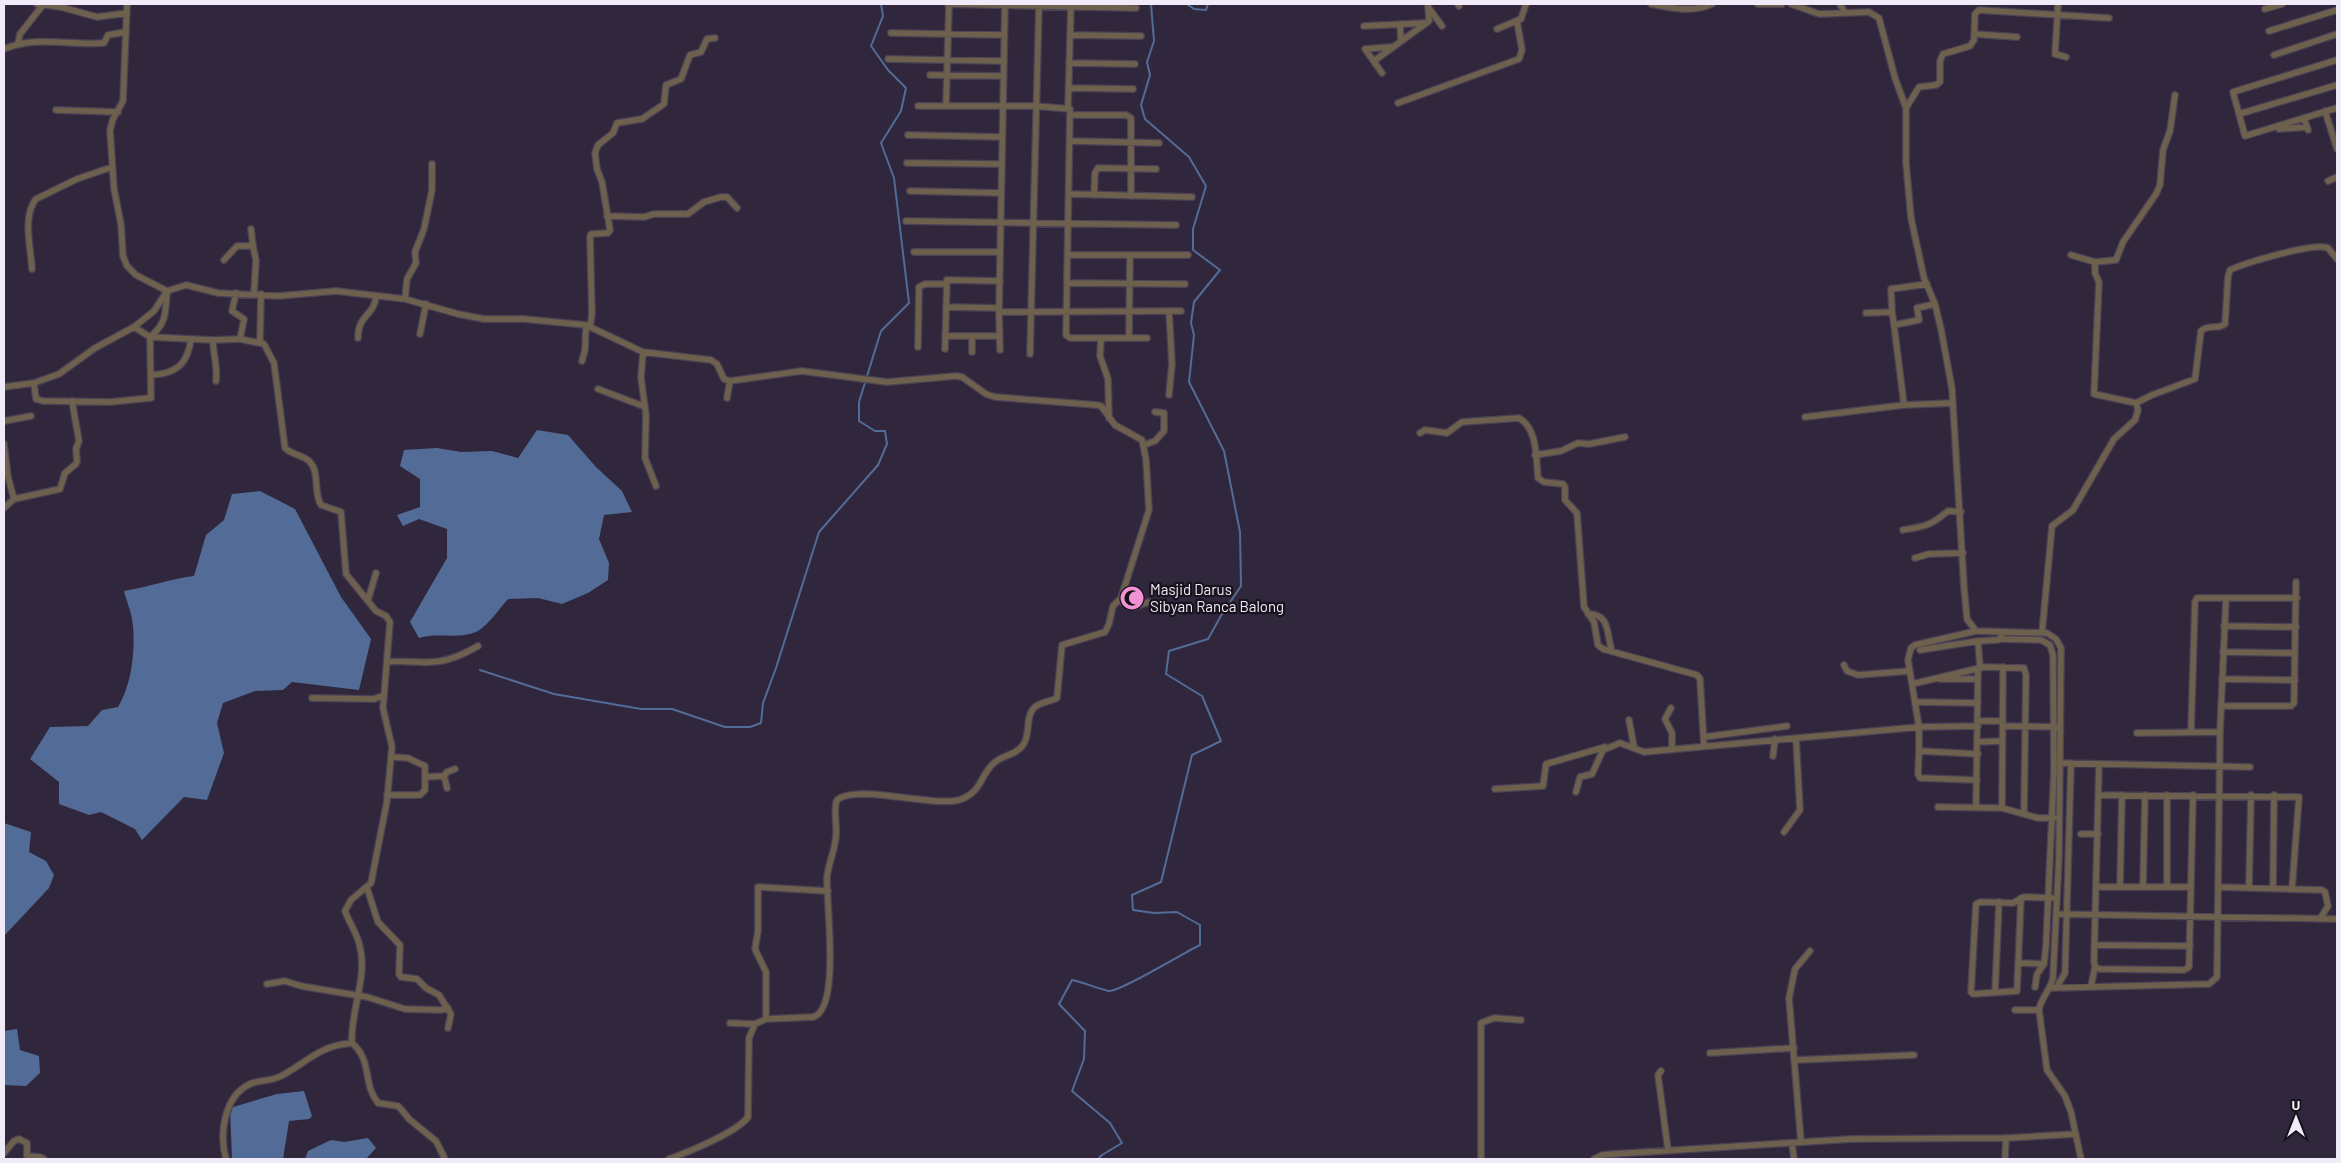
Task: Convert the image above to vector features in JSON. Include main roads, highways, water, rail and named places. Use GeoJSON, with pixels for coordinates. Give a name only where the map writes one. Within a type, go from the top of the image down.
{"type":"FeatureCollection","features":[{"type":"Feature","properties":{"kind":"water"},"geometry":{"type":"Polygon","coordinates":[[[537,430],[568,435],[596,467],[622,491],[632,512],[604,515],[599,539],[609,563],[608,580],[588,593],[562,604],[538,598],[508,599],[482,628],[471,634],[419,638],[410,622],[447,558],[447,529],[419,519],[403,526],[397,515],[420,507],[420,479],[400,466],[404,450],[437,448],[461,452],[492,451],[518,458],[537,430]]]}},
{"type":"Feature","properties":{"kind":"water"},"geometry":{"type":"Polygon","coordinates":[[[260,491],[295,509],[341,597],[371,639],[359,690],[292,682],[283,690],[255,691],[223,703],[217,723],[224,753],[207,800],[184,797],[142,840],[135,829],[101,812],[89,815],[59,804],[59,782],[30,759],[50,727],[88,726],[102,710],[118,707],[127,688],[132,668],[134,636],[131,613],[124,591],[194,576],[206,535],[224,520],[232,494],[260,491]]]}},
{"type":"Feature","properties":{"kind":"water"},"geometry":{"type":"Polygon","coordinates":[[[4,823],[31,832],[29,852],[46,861],[54,875],[49,888],[4,936],[4,823]]]}},
{"type":"Feature","properties":{"kind":"water"},"geometry":{"type":"Polygon","coordinates":[[[17,1029],[20,1050],[39,1056],[40,1073],[26,1086],[4,1085],[4,1031],[17,1029]]]}},
{"type":"Feature","properties":{"kind":"water"},"geometry":{"type":"Polygon","coordinates":[[[304,1091],[312,1116],[309,1119],[289,1121],[283,1159],[232,1159],[230,1108],[277,1094],[304,1091]]]}},
{"type":"Feature","properties":{"kind":"water"},"geometry":{"type":"Polygon","coordinates":[[[368,1138],[376,1148],[366,1159],[305,1159],[308,1151],[331,1140],[344,1142],[368,1138]]]}},
{"type":"Feature","properties":{"kind":"waterway"},"geometry":{"type":"LineString","coordinates":[[480,670],[554,694],[641,709],[672,709],[725,727],[750,727],[761,723],[763,703],[819,532],[878,465],[887,444],[885,431],[875,431],[859,421],[859,402],[881,331],[909,303],[894,178],[881,143],[901,111],[906,88],[888,70],[871,46],[883,16],[881,4]]}},
{"type":"Feature","properties":{"kind":"waterway"},"geometry":{"type":"LineString","coordinates":[[1098,1159],[1122,1143],[1110,1123],[1072,1091],[1084,1059],[1085,1031],[1059,1004],[1072,980],[1109,991],[1115,990],[1139,979],[1200,945],[1200,925],[1177,912],[1154,913],[1133,910],[1132,895],[1161,882],[1192,755],[1221,741],[1202,696],[1166,674],[1169,651],[1208,639],[1241,586],[1240,532],[1224,451],[1189,382],[1194,335],[1191,323],[1194,302],[1220,270],[1193,250],[1193,229],[1206,186],[1189,157],[1145,119],[1141,105],[1150,75],[1147,62],[1154,41],[1151,4]]}},
{"type":"Feature","properties":{"kind":"waterway"},"geometry":{"type":"LineString","coordinates":[[1187,4],[1194,9],[1206,10],[1208,4]]}},
{"type":"Feature","properties":{"kind":"place","name":"Masjid Darus Sibyan Ranca Balong"},"geometry":{"type":"Point","coordinates":[1132,598]}}]}
